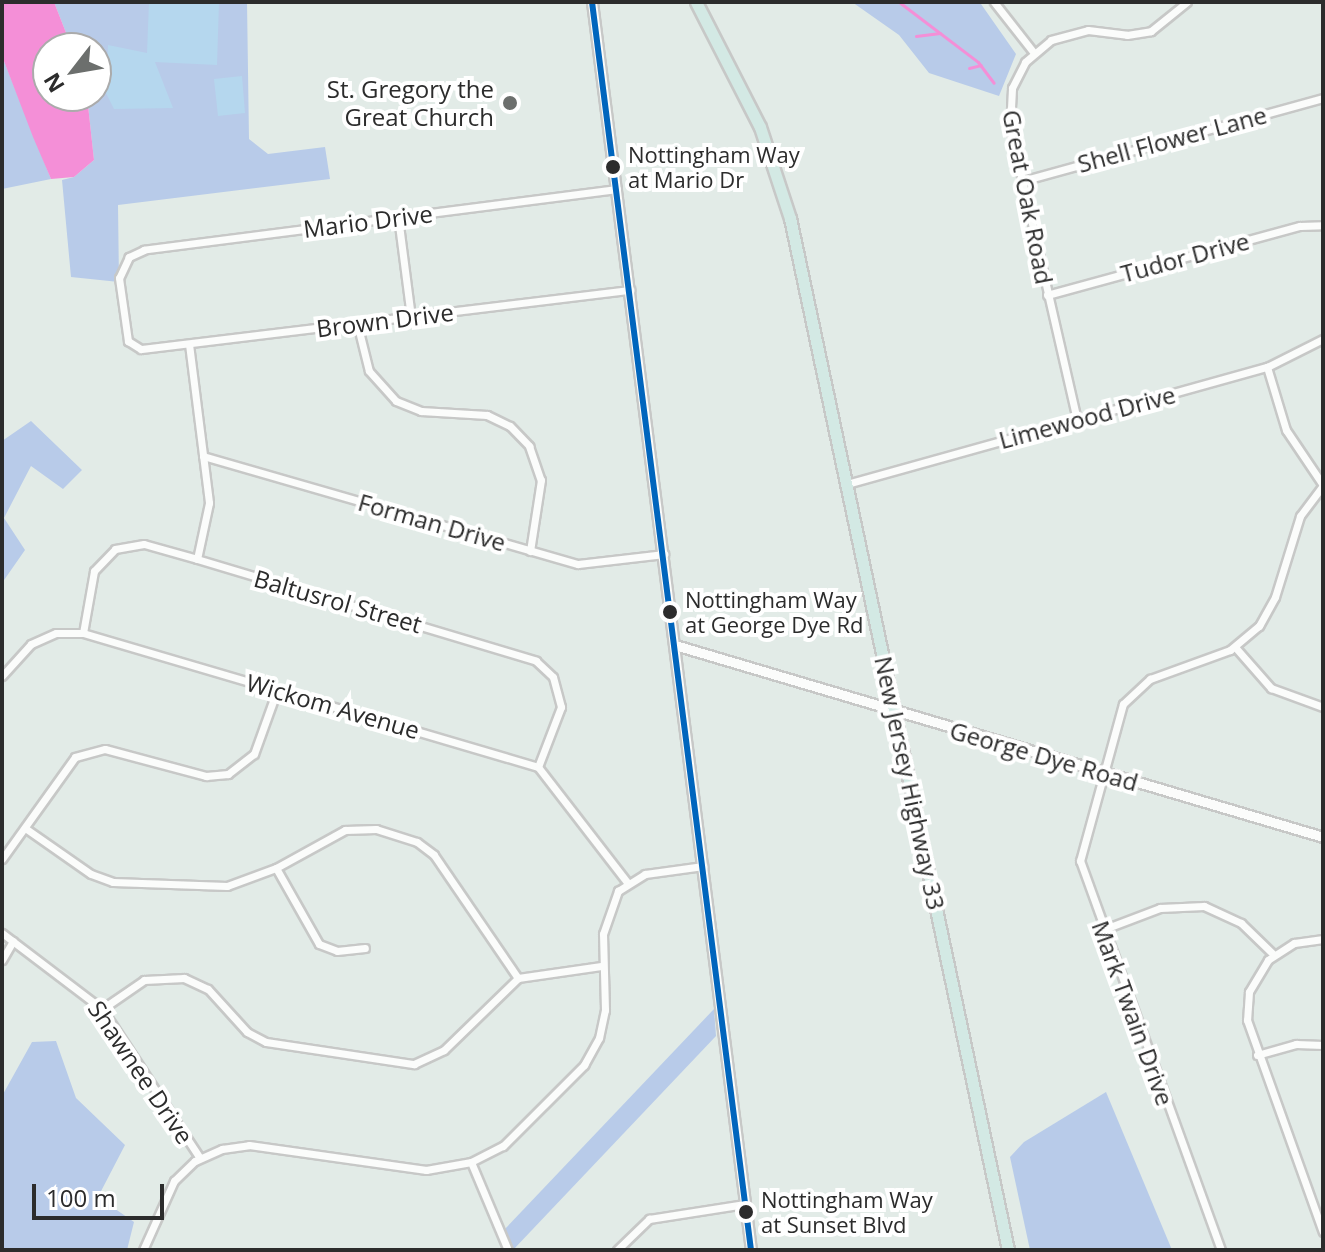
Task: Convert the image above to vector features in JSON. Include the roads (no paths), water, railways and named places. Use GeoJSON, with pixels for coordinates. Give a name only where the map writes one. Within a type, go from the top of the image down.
{"type":"FeatureCollection","features":[{"type":"Feature","properties":{"kind":"main road","name":"New Jersey Highway 33"},"geometry":{"type":"LineString","coordinates":[[696,2],[748,100],[787,207],[1008,1250]]}},
{"type":"Feature","properties":{"kind":"street"},"geometry":{"type":"LineString","coordinates":[[592,2],[751,1250]]}},
{"type":"Feature","properties":{"kind":"street"},"geometry":{"type":"LineString","coordinates":[[994,2],[1034,53],[1075,31],[1151,31],[1187,2]]}},
{"type":"Feature","properties":{"kind":"street","name":"Great Oak Road"},"geometry":{"type":"LineString","coordinates":[[1034,53],[1017,74],[1009,102],[1022,181],[1077,420]]}},
{"type":"Feature","properties":{"kind":"street","name":"Shell Flower Lane"},"geometry":{"type":"LineString","coordinates":[[1022,181],[1323,98]]}},
{"type":"Feature","properties":{"kind":"street","name":"Mario Drive"},"geometry":{"type":"LineString","coordinates":[[141,349],[128,341],[119,278],[124,263],[144,250],[617,189]]}},
{"type":"Feature","properties":{"kind":"street"},"geometry":{"type":"LineString","coordinates":[[398,217],[411,317]]}},
{"type":"Feature","properties":{"kind":"street","name":"Tudor Drive"},"geometry":{"type":"LineString","coordinates":[[1047,295],[1300,226],[1323,225]]}},
{"type":"Feature","properties":{"kind":"street","name":"Brown Drive"},"geometry":{"type":"LineString","coordinates":[[141,349],[630,290]]}},
{"type":"Feature","properties":{"kind":"street"},"geometry":{"type":"LineString","coordinates":[[357,323],[369,371],[396,401],[421,411],[487,415],[510,426],[529,446],[541,480],[530,551]]}},
{"type":"Feature","properties":{"kind":"street","name":"Limewood Drive"},"geometry":{"type":"LineString","coordinates":[[847,484],[1267,367],[1323,339]]}},
{"type":"Feature","properties":{"kind":"street"},"geometry":{"type":"LineString","coordinates":[[189,344],[209,517],[197,559]]}},
{"type":"Feature","properties":{"kind":"street"},"geometry":{"type":"LineString","coordinates":[[1267,367],[1286,430],[1323,485],[1300,516],[1267,614],[1235,647],[1271,688],[1323,707]]}},
{"type":"Feature","properties":{"kind":"street","name":"Forman Drive"},"geometry":{"type":"LineString","coordinates":[[203,456],[530,551],[595,566],[664,554]]}},
{"type":"Feature","properties":{"kind":"street","name":"Baltusrol Street"},"geometry":{"type":"LineString","coordinates":[[83,633],[94,571],[115,549],[144,544],[197,559],[536,661],[553,677],[561,707],[538,767]]}},
{"type":"Feature","properties":{"kind":"street","name":"Wickom Avenue"},"geometry":{"type":"LineString","coordinates":[[2,676],[31,644],[56,633],[83,633],[538,767]]}},
{"type":"Feature","properties":{"kind":"street","name":"George Dye Road"},"geometry":{"type":"LineString","coordinates":[[675,645],[895,713],[1323,837]]}},
{"type":"Feature","properties":{"kind":"street","name":"Mark Twain Drive"},"geometry":{"type":"LineString","coordinates":[[1221,1250],[1102,930],[1080,861],[1117,716],[1131,694],[1150,679],[1235,647]]}},
{"type":"Feature","properties":{"kind":"street"},"geometry":{"type":"LineString","coordinates":[[2,859],[67,764],[84,752],[114,751],[206,776],[238,769],[259,744],[277,690]]}},
{"type":"Feature","properties":{"kind":"street"},"geometry":{"type":"LineString","coordinates":[[538,767],[627,882]]}},
{"type":"Feature","properties":{"kind":"street"},"geometry":{"type":"LineString","coordinates":[[25,828],[91,874],[113,882],[227,886],[276,868],[356,827],[417,842],[440,863],[518,978]]}},
{"type":"Feature","properties":{"kind":"street"},"geometry":{"type":"LineString","coordinates":[[143,1250],[166,1193],[200,1158],[249,1145],[411,1169],[471,1162],[517,1135],[588,1058],[605,1010],[601,966],[607,917],[627,882],[645,874],[703,866]]}},
{"type":"Feature","properties":{"kind":"street"},"geometry":{"type":"LineString","coordinates":[[276,868],[319,944],[337,951],[365,948]]}},
{"type":"Feature","properties":{"kind":"street"},"geometry":{"type":"LineString","coordinates":[[1102,930],[1160,908],[1204,906],[1241,923],[1274,955]]}},
{"type":"Feature","properties":{"kind":"street","name":"Shawnee Drive"},"geometry":{"type":"LineString","coordinates":[[2,933],[102,1009],[200,1158]]}},
{"type":"Feature","properties":{"kind":"street"},"geometry":{"type":"LineString","coordinates":[[1323,939],[1294,943],[1274,955],[1249,992],[1247,1020],[1323,1232]]}},
{"type":"Feature","properties":{"kind":"street"},"geometry":{"type":"LineString","coordinates":[[2,960],[13,941]]}},
{"type":"Feature","properties":{"kind":"street"},"geometry":{"type":"LineString","coordinates":[[102,1009],[144,980],[184,978],[208,989],[247,1032],[266,1042],[414,1064],[444,1050],[518,978],[601,966]]}},
{"type":"Feature","properties":{"kind":"street"},"geometry":{"type":"LineString","coordinates":[[1257,1055],[1296,1044],[1323,1045]]}},
{"type":"Feature","properties":{"kind":"street"},"geometry":{"type":"LineString","coordinates":[[471,1162],[508,1250]]}},
{"type":"Feature","properties":{"kind":"street"},"geometry":{"type":"LineString","coordinates":[[617,1250],[649,1219],[745,1204]]}},
{"type":"Feature","properties":{"kind":"waterway"},"geometry":{"type":"LineString","coordinates":[[899,2],[978,62],[994,83]]}},
{"type":"Feature","properties":{"kind":"waterway"},"geometry":{"type":"LineString","coordinates":[[916,36],[940,33]]}},
{"type":"Feature","properties":{"kind":"waterway"},"geometry":{"type":"LineString","coordinates":[[969,68],[981,65]]}},
{"type":"Feature","properties":{"kind":"place","name":"St. Gregory the Great Church"},"geometry":{"type":"Point","coordinates":[510,103]}},
{"type":"Feature","properties":{"kind":"place","name":"Nottingham Way at Mario Dr"},"geometry":{"type":"Point","coordinates":[613,167]}},
{"type":"Feature","properties":{"kind":"place","name":"Nottingham Way at George Dye Rd"},"geometry":{"type":"Point","coordinates":[670,612]}},
{"type":"Feature","properties":{"kind":"place","name":"Nottingham Way at Sunset Blvd"},"geometry":{"type":"Point","coordinates":[746,1212]}}]}
